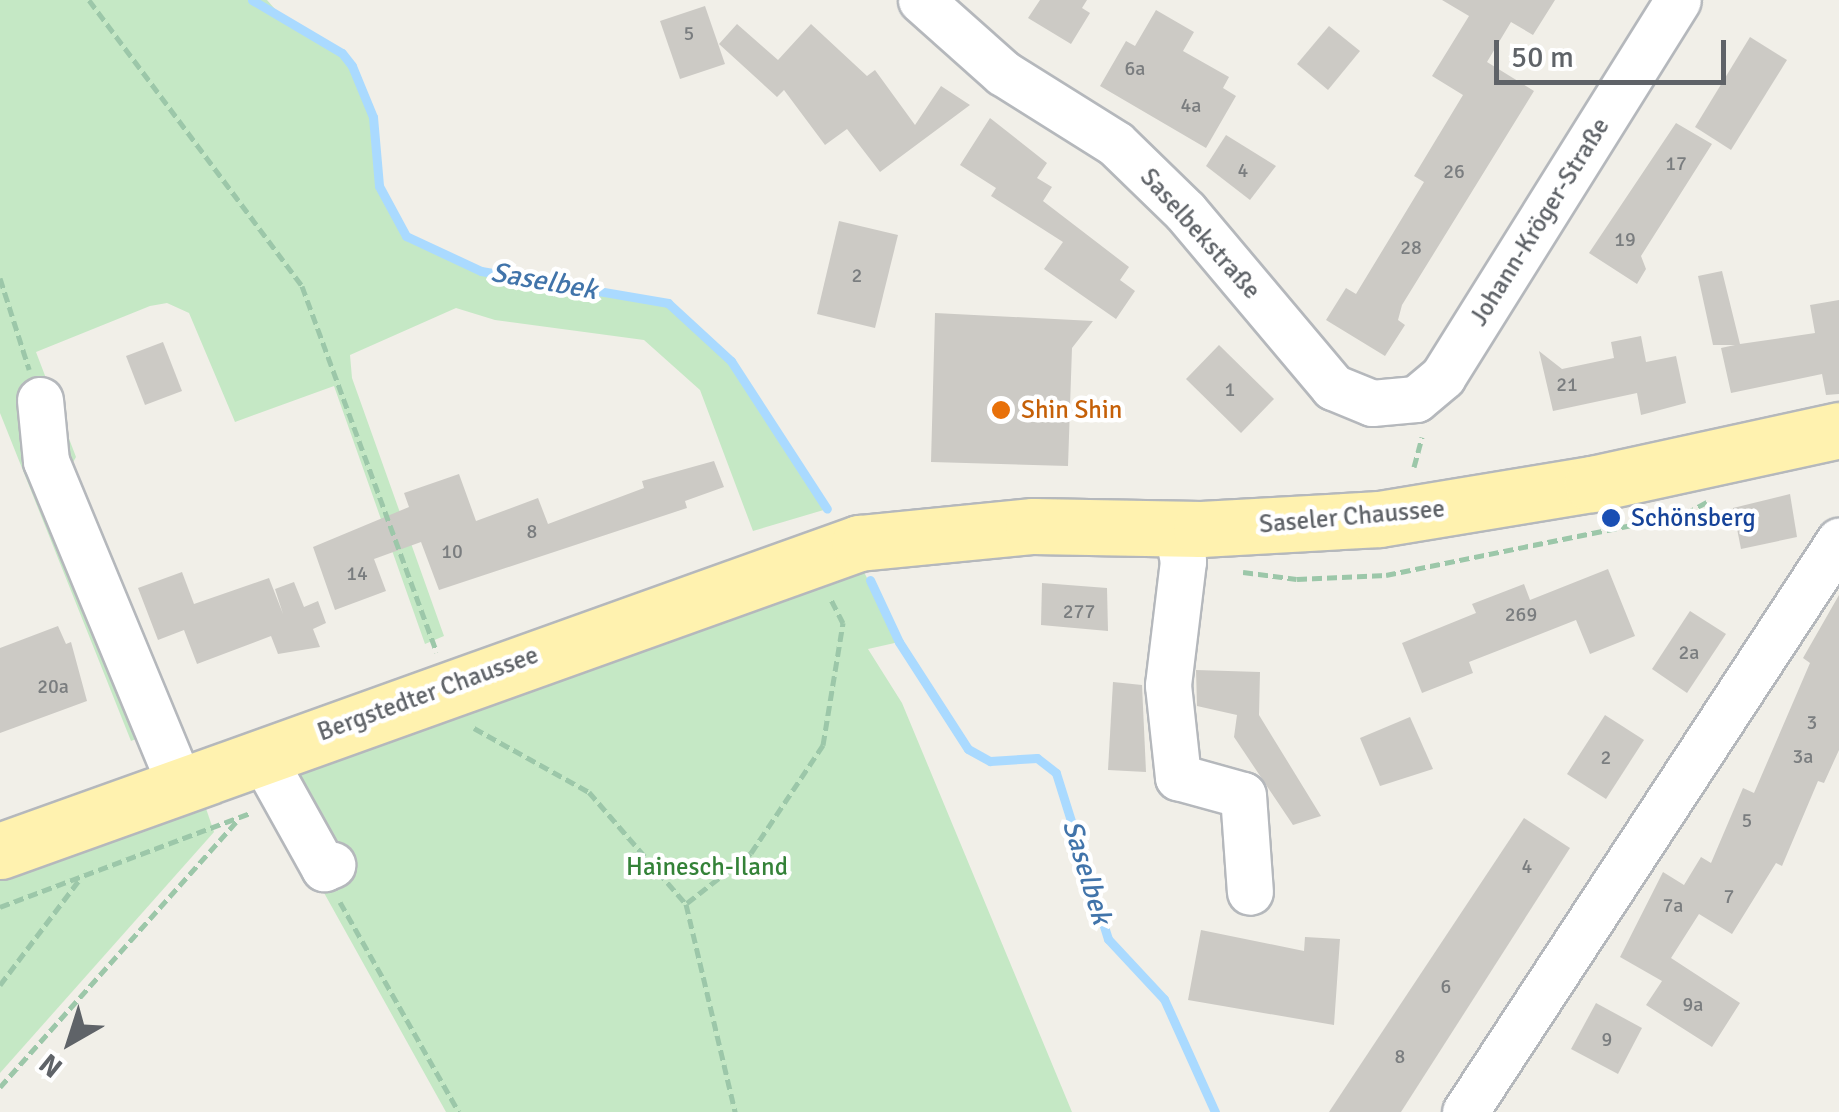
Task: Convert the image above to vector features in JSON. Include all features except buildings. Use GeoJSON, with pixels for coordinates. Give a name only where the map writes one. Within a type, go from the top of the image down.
{"type":"FeatureCollection","features":[{"type":"Feature","properties":{"kind":"main road","name":"Saseler Chaussee"},"geometry":{"type":"LineString","coordinates":[[834,550],[998,528],[1176,528],[1380,519],[1592,484],[1839,430]]}},
{"type":"Feature","properties":{"kind":"main road","name":"Bergstedter Chaussee"},"geometry":{"type":"LineString","coordinates":[[0,851],[180,785],[273,777],[452,685],[834,550]]}},
{"type":"Feature","properties":{"kind":"street","name":"Johann-Kröger-Straße"},"geometry":{"type":"LineString","coordinates":[[1394,402],[1464,344],[1678,0]]}},
{"type":"Feature","properties":{"kind":"street","name":"Saselbekstraße"},"geometry":{"type":"LineString","coordinates":[[927,2],[1003,73],[1116,144],[1185,211],[1333,387],[1394,402]]}},
{"type":"Feature","properties":{"kind":"street"},"geometry":{"type":"LineString","coordinates":[[40,400],[46,460],[180,785]]}},
{"type":"Feature","properties":{"kind":"street"},"geometry":{"type":"LineString","coordinates":[[1176,528],[1183,561],[1168,684],[1178,777],[1243,796],[1250,892]]}},
{"type":"Feature","properties":{"kind":"street"},"geometry":{"type":"LineString","coordinates":[[1465,1112],[1839,541]]}},
{"type":"Feature","properties":{"kind":"street"},"geometry":{"type":"LineString","coordinates":[[273,777],[313,855]]}},
{"type":"Feature","properties":{"kind":"path"},"geometry":{"type":"LineString","coordinates":[[89,0],[302,286],[467,724],[589,792],[686,904],[735,1112]]}},
{"type":"Feature","properties":{"kind":"path"},"geometry":{"type":"LineString","coordinates":[[0,278],[40,400]]}},
{"type":"Feature","properties":{"kind":"path"},"geometry":{"type":"LineString","coordinates":[[1394,402],[1423,430],[1418,466],[1402,470]]}},
{"type":"Feature","properties":{"kind":"path"},"geometry":{"type":"LineString","coordinates":[[686,904],[751,853],[823,745],[843,623],[834,550]]}},
{"type":"Feature","properties":{"kind":"path"},"geometry":{"type":"LineString","coordinates":[[0,1088],[273,777]]}},
{"type":"Feature","properties":{"kind":"path"},"geometry":{"type":"LineString","coordinates":[[0,907],[240,816]]}},
{"type":"Feature","properties":{"kind":"path"},"geometry":{"type":"LineString","coordinates":[[313,855],[459,1112]]}},
{"type":"Feature","properties":{"kind":"path"},"geometry":{"type":"LineString","coordinates":[[0,985],[82,876]]}},
{"type":"Feature","properties":{"kind":"green space"},"geometry":{"type":"Polygon","coordinates":[[[0,0],[267,0],[289,25],[342,53],[352,66],[373,117],[379,186],[406,236],[481,271],[668,303],[731,361],[827,509],[753,531],[700,390],[644,340],[495,320],[456,308],[350,355],[352,378],[444,636],[425,644],[334,386],[235,422],[189,313],[167,303],[150,306],[36,352],[76,457],[71,466],[174,724],[131,741],[0,413],[0,0]]]}},
{"type":"Feature","properties":{"kind":"green space","name":"Hainesch-Iland"},"geometry":{"type":"Polygon","coordinates":[[[859,562],[899,642],[868,649],[902,703],[1072,1112],[446,1112],[249,758],[859,562]]]}},
{"type":"Feature","properties":{"kind":"green space"},"geometry":{"type":"Polygon","coordinates":[[[196,779],[214,832],[0,1073],[0,851],[196,779]]]}},
{"type":"Feature","properties":{"kind":"waterway","name":"Saselbek"},"geometry":{"type":"LineString","coordinates":[[252,0],[342,53],[352,66],[373,117],[379,186],[406,236],[481,271],[668,303],[731,361],[827,509]]}},
{"type":"Feature","properties":{"kind":"waterway","name":"Saselbek"},"geometry":{"type":"LineString","coordinates":[[870,580],[899,642],[968,749],[990,761],[1037,758],[1056,773],[1108,939],[1164,999],[1215,1112]]}},
{"type":"Feature","properties":{"kind":"place","name":"Shin Shin"},"geometry":{"type":"Point","coordinates":[1001,410]}},
{"type":"Feature","properties":{"kind":"place","name":"Schönsberg"},"geometry":{"type":"Point","coordinates":[1611,518]}}]}
